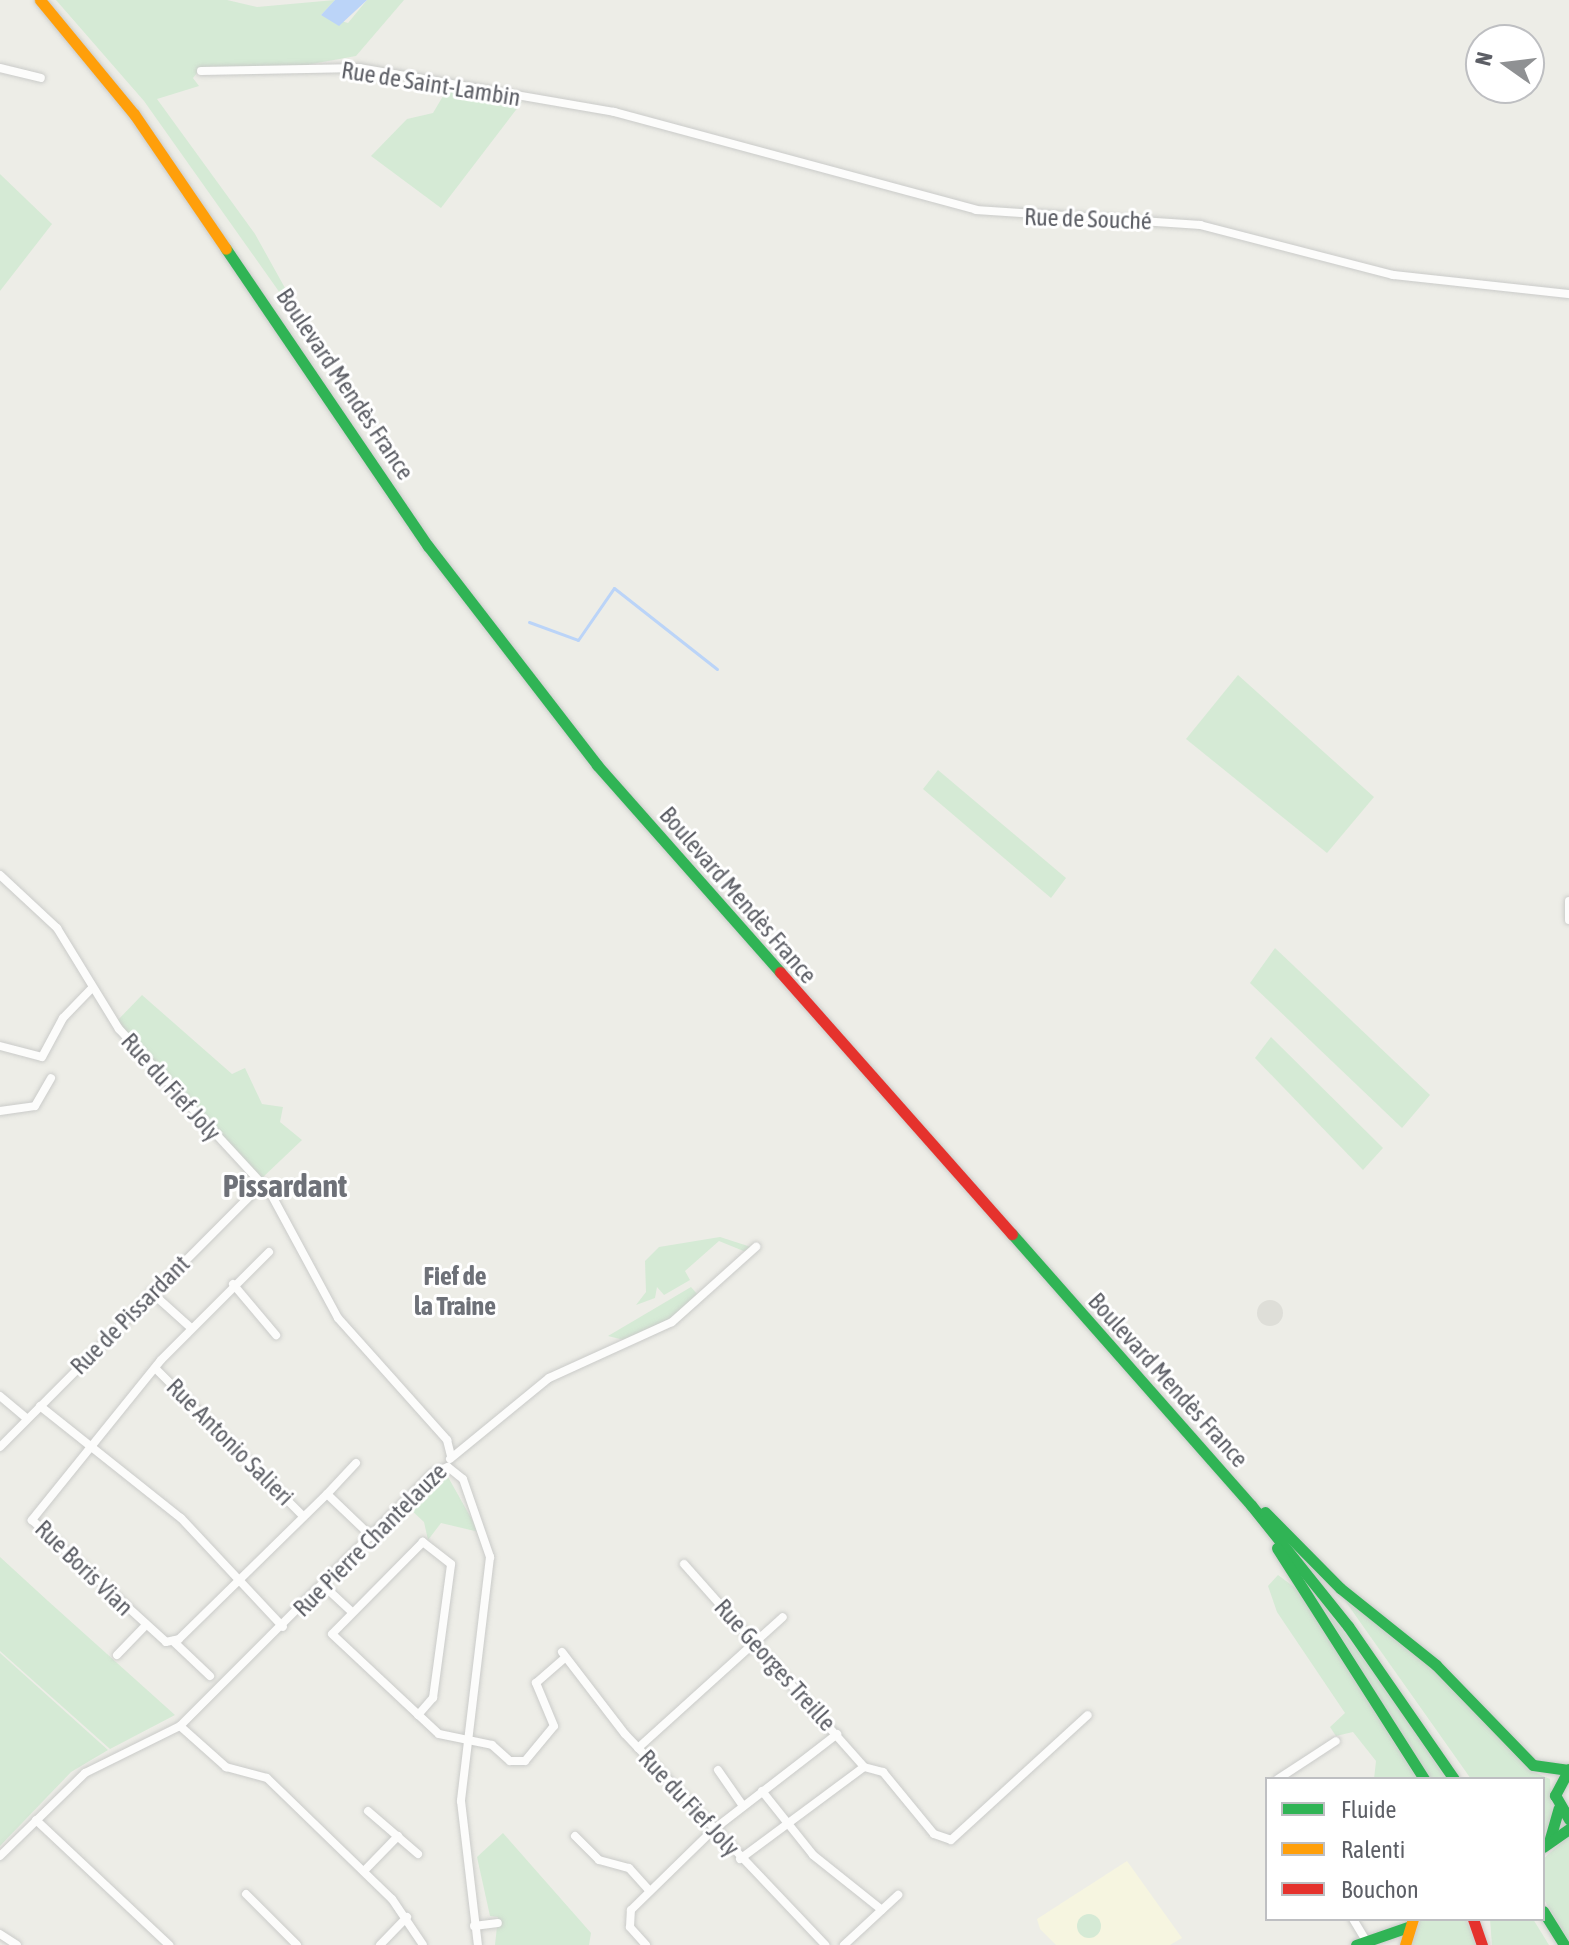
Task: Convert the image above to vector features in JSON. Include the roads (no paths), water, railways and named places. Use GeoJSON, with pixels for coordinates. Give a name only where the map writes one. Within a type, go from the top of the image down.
{"type":"FeatureCollection","features":[{"type":"Feature","properties":{"kind":"main road","name":"Boulevard Mendès France"},"geometry":{"type":"LineString","coordinates":[[40,0],[134,114],[428,546],[597,765],[1237,1489],[1348,1626],[1453,1777]]}},
{"type":"Feature","properties":{"kind":"main road","name":"Boulevard Mendès France"},"geometry":{"type":"LineString","coordinates":[[49,0],[167,149],[430,536],[601,761],[1265,1512],[1375,1652],[1460,1777]]}},
{"type":"Feature","properties":{"kind":"main road"},"geometry":{"type":"LineString","coordinates":[[1237,1489],[1423,1777]]}},
{"type":"Feature","properties":{"kind":"main road"},"geometry":{"type":"LineString","coordinates":[[1265,1512],[1347,1595],[1436,1665],[1533,1765],[1568,1770],[1555,1788],[1559,1808],[1569,1819]]}},
{"type":"Feature","properties":{"kind":"main road"},"geometry":{"type":"LineString","coordinates":[[1546,1844],[1559,1808]]}},
{"type":"Feature","properties":{"kind":"main road"},"geometry":{"type":"LineString","coordinates":[[1546,1844],[1569,1829]]}},
{"type":"Feature","properties":{"kind":"main road"},"geometry":{"type":"LineString","coordinates":[[1545,1914],[1564,1945]]}},
{"type":"Feature","properties":{"kind":"main road"},"geometry":{"type":"LineString","coordinates":[[1474,1921],[1481,1932]]}},
{"type":"Feature","properties":{"kind":"main road"},"geometry":{"type":"LineString","coordinates":[[1482,1945],[1484,1921]]}},
{"type":"Feature","properties":{"kind":"main road"},"geometry":{"type":"LineString","coordinates":[[1542,1921],[1557,1945]]}},
{"type":"Feature","properties":{"kind":"main road"},"geometry":{"type":"LineString","coordinates":[[1361,1943],[1411,1923]]}},
{"type":"Feature","properties":{"kind":"main road"},"geometry":{"type":"LineString","coordinates":[[1405,1945],[1411,1923]]}},
{"type":"Feature","properties":{"kind":"street"},"geometry":{"type":"LineString","coordinates":[[0,68],[41,78]]}},
{"type":"Feature","properties":{"kind":"street","name":"Rue de Saint-Lambin"},"geometry":{"type":"LineString","coordinates":[[201,71],[360,68],[614,112]]}},
{"type":"Feature","properties":{"kind":"street","name":"Rue de Souché"},"geometry":{"type":"LineString","coordinates":[[614,112],[976,210],[1200,225],[1393,275],[1569,294]]}},
{"type":"Feature","properties":{"kind":"street","name":"Rue du Fief Joly"},"geometry":{"type":"LineString","coordinates":[[0,875],[57,928],[90,990],[289,1221],[338,1318],[447,1440],[451,1456]]}},
{"type":"Feature","properties":{"kind":"street"},"geometry":{"type":"LineString","coordinates":[[1569,901],[1569,920]]}},
{"type":"Feature","properties":{"kind":"street"},"geometry":{"type":"LineString","coordinates":[[0,1046],[42,1057],[63,1018],[90,990]]}},
{"type":"Feature","properties":{"kind":"street"},"geometry":{"type":"LineString","coordinates":[[0,1111],[35,1106],[51,1078]]}},
{"type":"Feature","properties":{"kind":"street","name":"Rue de Pissardant"},"geometry":{"type":"LineString","coordinates":[[0,1447],[151,1292],[261,1185]]}},
{"type":"Feature","properties":{"kind":"street","name":"Rue Pierre Chantelauze"},"geometry":{"type":"LineString","coordinates":[[0,1856],[85,1773],[180,1726],[324,1586],[433,1473],[448,1467],[451,1456],[549,1378],[672,1322],[756,1247]]}},
{"type":"Feature","properties":{"kind":"street"},"geometry":{"type":"LineString","coordinates":[[91,1446],[190,1327],[269,1252]]}},
{"type":"Feature","properties":{"kind":"street"},"geometry":{"type":"LineString","coordinates":[[233,1284],[276,1335]]}},
{"type":"Feature","properties":{"kind":"street"},"geometry":{"type":"LineString","coordinates":[[151,1292],[190,1327]]}},
{"type":"Feature","properties":{"kind":"street","name":"Rue Antonio Salieri"},"geometry":{"type":"LineString","coordinates":[[155,1368],[303,1516]]}},
{"type":"Feature","properties":{"kind":"street"},"geometry":{"type":"LineString","coordinates":[[0,1396],[26,1418]]}},
{"type":"Feature","properties":{"kind":"street"},"geometry":{"type":"LineString","coordinates":[[40,1406],[181,1518],[283,1627]]}},
{"type":"Feature","properties":{"kind":"street","name":"Rue Boris Vian"},"geometry":{"type":"LineString","coordinates":[[91,1446],[32,1520],[144,1627],[173,1641],[210,1676]]}},
{"type":"Feature","properties":{"kind":"street"},"geometry":{"type":"LineString","coordinates":[[173,1641],[356,1463]]}},
{"type":"Feature","properties":{"kind":"street"},"geometry":{"type":"LineString","coordinates":[[448,1467],[463,1479],[490,1557],[467,1741],[460,1836],[478,1945]]}},
{"type":"Feature","properties":{"kind":"street"},"geometry":{"type":"LineString","coordinates":[[327,1494],[371,1536]]}},
{"type":"Feature","properties":{"kind":"street"},"geometry":{"type":"LineString","coordinates":[[418,1715],[433,1698],[451,1564],[423,1542],[332,1634],[418,1715],[439,1734],[467,1741]]}},
{"type":"Feature","properties":{"kind":"street","name":"Rue Georges Treille"},"geometry":{"type":"LineString","coordinates":[[684,1564],[864,1767],[883,1772],[934,1834],[951,1840],[1088,1715]]}},
{"type":"Feature","properties":{"kind":"street"},"geometry":{"type":"LineString","coordinates":[[324,1586],[352,1612]]}},
{"type":"Feature","properties":{"kind":"street"},"geometry":{"type":"LineString","coordinates":[[638,1748],[783,1617]]}},
{"type":"Feature","properties":{"kind":"street"},"geometry":{"type":"LineString","coordinates":[[117,1655],[144,1627]]}},
{"type":"Feature","properties":{"kind":"street","name":"Rue du Fief Joly"},"geometry":{"type":"LineString","coordinates":[[467,1741],[492,1745],[510,1761],[529,1759],[554,1726],[536,1683],[564,1655],[638,1748],[740,1859],[825,1945]]}},
{"type":"Feature","properties":{"kind":"street"},"geometry":{"type":"LineString","coordinates":[[180,1726],[226,1767],[267,1778],[407,1917],[423,1945]]}},
{"type":"Feature","properties":{"kind":"street"},"geometry":{"type":"LineString","coordinates":[[646,1945],[628,1922],[650,1891],[713,1830],[837,1734]]}},
{"type":"Feature","properties":{"kind":"street"},"geometry":{"type":"LineString","coordinates":[[1281,1777],[1336,1741]]}},
{"type":"Feature","properties":{"kind":"street"},"geometry":{"type":"LineString","coordinates":[[740,1859],[864,1767]]}},
{"type":"Feature","properties":{"kind":"street"},"geometry":{"type":"LineString","coordinates":[[718,1770],[743,1806]]}},
{"type":"Feature","properties":{"kind":"street"},"geometry":{"type":"LineString","coordinates":[[762,1791],[828,1869],[882,1910]]}},
{"type":"Feature","properties":{"kind":"street"},"geometry":{"type":"LineString","coordinates":[[368,1811],[418,1854]]}},
{"type":"Feature","properties":{"kind":"street"},"geometry":{"type":"LineString","coordinates":[[36,1820],[169,1945]]}},
{"type":"Feature","properties":{"kind":"street"},"geometry":{"type":"LineString","coordinates":[[364,1871],[398,1836]]}},
{"type":"Feature","properties":{"kind":"street"},"geometry":{"type":"LineString","coordinates":[[575,1836],[599,1860],[629,1868],[650,1891]]}},
{"type":"Feature","properties":{"kind":"street"},"geometry":{"type":"LineString","coordinates":[[246,1894],[297,1945]]}},
{"type":"Feature","properties":{"kind":"street"},"geometry":{"type":"LineString","coordinates":[[844,1945],[898,1895]]}},
{"type":"Feature","properties":{"kind":"street"},"geometry":{"type":"LineString","coordinates":[[380,1945],[407,1917]]}},
{"type":"Feature","properties":{"kind":"street"},"geometry":{"type":"LineString","coordinates":[[1354,1921],[1361,1943]]}},
{"type":"Feature","properties":{"kind":"street"},"geometry":{"type":"LineString","coordinates":[[474,1926],[498,1923]]}},
{"type":"Feature","properties":{"kind":"street"},"geometry":{"type":"LineString","coordinates":[[2,1939],[17,1945]]}},
{"type":"Feature","properties":{"kind":"water"},"geometry":{"type":"Polygon","coordinates":[[[335,0],[367,0],[339,26],[321,15],[335,0]]]}},
{"type":"Feature","properties":{"kind":"waterway"},"geometry":{"type":"LineString","coordinates":[[529,622],[578,640],[614,588],[717,669]]}},
{"type":"Feature","properties":{"kind":"district","name":"Pissardant"},"geometry":{"type":"Point","coordinates":[285,1186]}},
{"type":"Feature","properties":{"kind":"district","name":"Fief de la Traine"},"geometry":{"type":"Point","coordinates":[455,1292]}}]}
